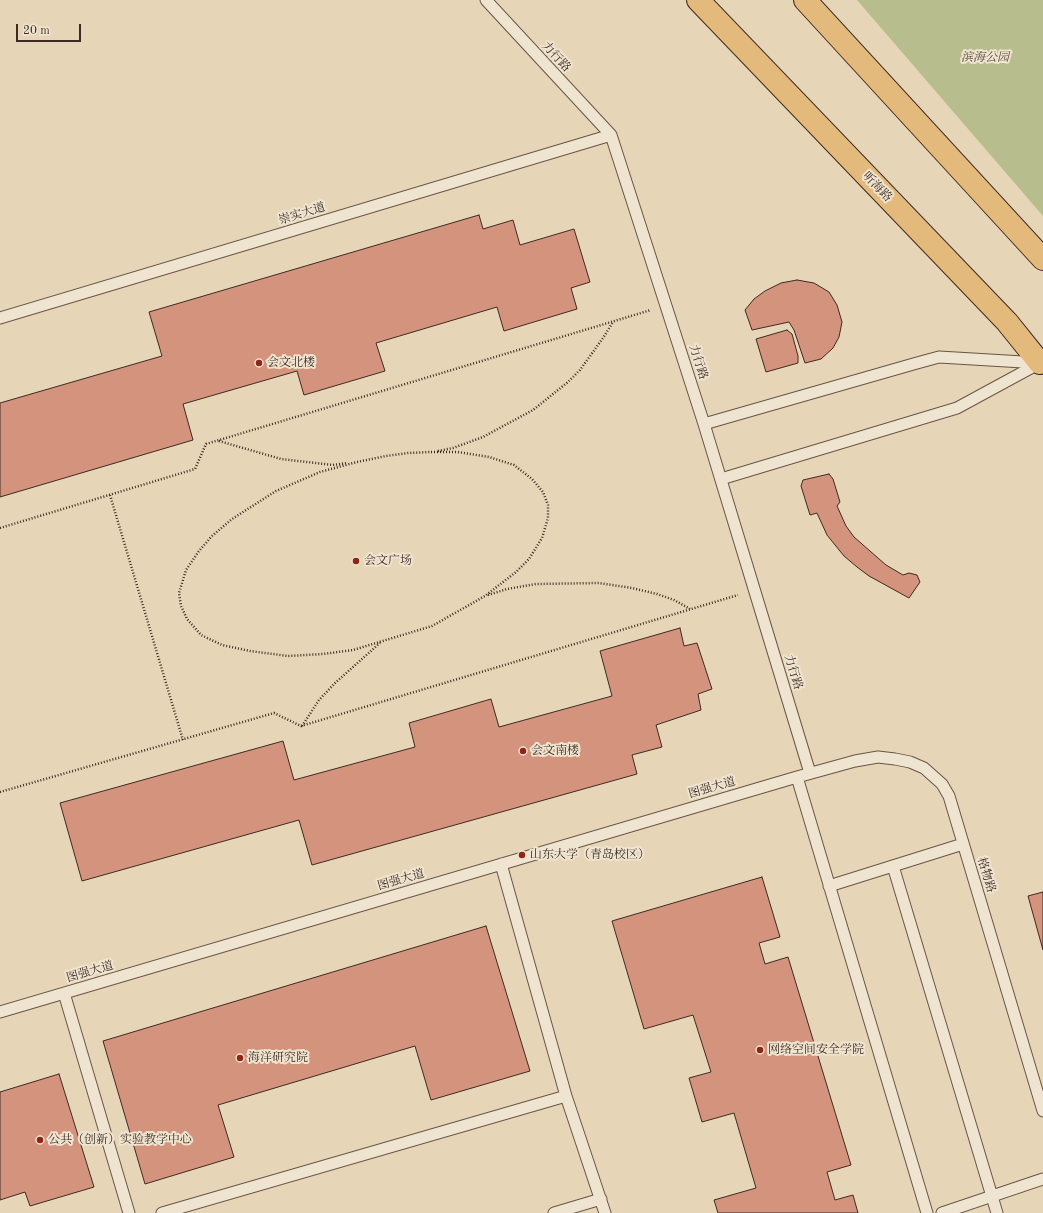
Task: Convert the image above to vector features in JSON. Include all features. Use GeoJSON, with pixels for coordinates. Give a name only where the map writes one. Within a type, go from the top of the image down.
{"type":"FeatureCollection","features":[{"type":"Feature","properties":{"kind":"main road","name":"听海路"},"geometry":{"type":"LineString","coordinates":[[698,0],[1007,322],[1042,354]]}},
{"type":"Feature","properties":{"kind":"main road"},"geometry":{"type":"LineString","coordinates":[[805,0],[1043,259]]}},
{"type":"Feature","properties":{"kind":"lane","name":"力行路"},"geometry":{"type":"LineString","coordinates":[[486,0],[611,135],[704,424],[810,773]]}},
{"type":"Feature","properties":{"kind":"lane","name":"崇实大道"},"geometry":{"type":"LineString","coordinates":[[0,318],[611,135]]}},
{"type":"Feature","properties":{"kind":"lane"},"geometry":{"type":"LineString","coordinates":[[704,424],[939,357],[1042,354]]}},
{"type":"Feature","properties":{"kind":"lane"},"geometry":{"type":"LineString","coordinates":[[721,479],[957,408],[1042,354]]}},
{"type":"Feature","properties":{"kind":"lane","name":"格物路"},"geometry":{"type":"LineString","coordinates":[[810,773],[855,761],[878,757],[910,762],[924,768],[942,784],[949,796],[1043,1111]]}},
{"type":"Feature","properties":{"kind":"lane","name":"图强大道"},"geometry":{"type":"LineString","coordinates":[[0,1012],[810,773]]}},
{"type":"Feature","properties":{"kind":"lane"},"geometry":{"type":"LineString","coordinates":[[797,777],[927,1213]]}},
{"type":"Feature","properties":{"kind":"lane"},"geometry":{"type":"LineString","coordinates":[[829,886],[963,844]]}},
{"type":"Feature","properties":{"kind":"lane"},"geometry":{"type":"LineString","coordinates":[[502,864],[566,1096],[605,1213]]}},
{"type":"Feature","properties":{"kind":"lane"},"geometry":{"type":"LineString","coordinates":[[892,866],[997,1213]]}},
{"type":"Feature","properties":{"kind":"lane"},"geometry":{"type":"LineString","coordinates":[[64,993],[129,1213]]}},
{"type":"Feature","properties":{"kind":"lane"},"geometry":{"type":"LineString","coordinates":[[162,1213],[566,1096]]}},
{"type":"Feature","properties":{"kind":"lane"},"geometry":{"type":"LineString","coordinates":[[942,1213],[1043,1179]]}},
{"type":"Feature","properties":{"kind":"lane"},"geometry":{"type":"LineString","coordinates":[[554,1213],[601,1199]]}},
{"type":"Feature","properties":{"kind":"path"},"geometry":{"type":"LineString","coordinates":[[0,528],[195,469],[206,444],[666,306]]}},
{"type":"Feature","properties":{"kind":"path"},"geometry":{"type":"LineString","coordinates":[[431,452],[453,448],[483,437],[533,410],[568,382],[580,370],[613,322]]}},
{"type":"Feature","properties":{"kind":"path"},"geometry":{"type":"LineString","coordinates":[[218,441],[281,459],[333,465],[408,453],[458,452],[489,457],[514,464],[543,492],[548,505],[548,518],[542,538],[528,559],[516,572],[485,596],[432,626],[353,650],[323,654],[288,656],[250,651],[222,645],[201,635],[187,619],[179,593],[186,570],[199,551],[212,536],[232,519],[276,491],[320,472],[356,462]]}},
{"type":"Feature","properties":{"kind":"path"},"geometry":{"type":"LineString","coordinates":[[110,495],[183,740]]}},
{"type":"Feature","properties":{"kind":"path"},"geometry":{"type":"LineString","coordinates":[[485,596],[508,589],[536,584],[599,583],[632,588],[657,594],[674,600],[691,610]]}},
{"type":"Feature","properties":{"kind":"path"},"geometry":{"type":"LineString","coordinates":[[0,792],[274,713],[301,726],[755,591]]}},
{"type":"Feature","properties":{"kind":"path"},"geometry":{"type":"LineString","coordinates":[[301,726],[319,700],[335,683],[381,642]]}},
{"type":"Feature","properties":{"kind":"green space","name":"滨海公园"},"geometry":{"type":"Polygon","coordinates":[[[857,0],[1043,0],[1043,216],[857,0]]]}},
{"type":"Feature","properties":{"kind":"building","name":"会文北楼"},"geometry":{"type":"Polygon","coordinates":[[[479,215],[483,229],[513,220],[520,245],[574,229],[590,282],[571,288],[577,309],[504,331],[497,307],[376,343],[385,371],[304,395],[297,371],[183,404],[193,440],[0,497],[0,403],[162,356],[149,312],[479,215]]]}},
{"type":"Feature","properties":{"kind":"building"},"geometry":{"type":"Polygon","coordinates":[[[797,280],[814,283],[829,292],[837,305],[842,322],[839,337],[833,348],[821,359],[805,363],[794,330],[789,322],[752,330],[745,310],[754,299],[765,291],[781,283],[797,280]]]}},
{"type":"Feature","properties":{"kind":"building"},"geometry":{"type":"Polygon","coordinates":[[[787,330],[792,334],[798,356],[798,363],[766,372],[756,339],[787,330]]]}},
{"type":"Feature","properties":{"kind":"building"},"geometry":{"type":"Polygon","coordinates":[[[829,474],[833,479],[840,502],[837,506],[846,526],[854,537],[886,565],[903,575],[909,573],[917,575],[920,582],[909,598],[869,576],[857,567],[844,556],[827,535],[817,513],[810,515],[801,486],[803,480],[829,474]]]}},
{"type":"Feature","properties":{"kind":"building","name":"会文南楼"},"geometry":{"type":"Polygon","coordinates":[[[680,628],[684,646],[697,643],[712,689],[698,694],[701,710],[656,725],[662,747],[632,755],[637,774],[312,865],[299,820],[82,881],[60,803],[283,741],[294,780],[415,747],[409,723],[491,699],[499,727],[612,696],[600,651],[680,628]]]}},
{"type":"Feature","properties":{"kind":"building","name":"网络空间安全学院"},"geometry":{"type":"Polygon","coordinates":[[[762,877],[780,937],[759,943],[765,964],[788,957],[851,1165],[827,1172],[835,1200],[853,1195],[858,1213],[718,1213],[714,1200],[756,1188],[734,1113],[702,1122],[689,1078],[711,1072],[693,1015],[644,1029],[612,921],[762,877]]]}},
{"type":"Feature","properties":{"kind":"building"},"geometry":{"type":"Polygon","coordinates":[[[1043,892],[1043,950],[1028,896],[1043,892]]]}},
{"type":"Feature","properties":{"kind":"building","name":"海洋研究院"},"geometry":{"type":"Polygon","coordinates":[[[486,926],[530,1071],[431,1100],[415,1046],[218,1105],[234,1157],[145,1184],[103,1041],[486,926]]]}},
{"type":"Feature","properties":{"kind":"building","name":"公共（创新）实验教学中心"},"geometry":{"type":"Polygon","coordinates":[[[59,1074],[94,1187],[30,1206],[25,1192],[0,1200],[0,1092],[59,1074]]]}},
{"type":"Feature","properties":{"kind":"place","name":"会文北楼"},"geometry":{"type":"Point","coordinates":[259,363]}},
{"type":"Feature","properties":{"kind":"place","name":"会文广场"},"geometry":{"type":"Point","coordinates":[356,561]}},
{"type":"Feature","properties":{"kind":"place","name":"会文南楼"},"geometry":{"type":"Point","coordinates":[523,751]}},
{"type":"Feature","properties":{"kind":"place","name":"山东大学（青岛校区）"},"geometry":{"type":"Point","coordinates":[522,855]}},
{"type":"Feature","properties":{"kind":"place","name":"网络空间安全学院"},"geometry":{"type":"Point","coordinates":[760,1050]}},
{"type":"Feature","properties":{"kind":"place","name":"海洋研究院"},"geometry":{"type":"Point","coordinates":[240,1058]}},
{"type":"Feature","properties":{"kind":"place","name":"公共（创新）实验教学中心"},"geometry":{"type":"Point","coordinates":[40,1140]}}]}
